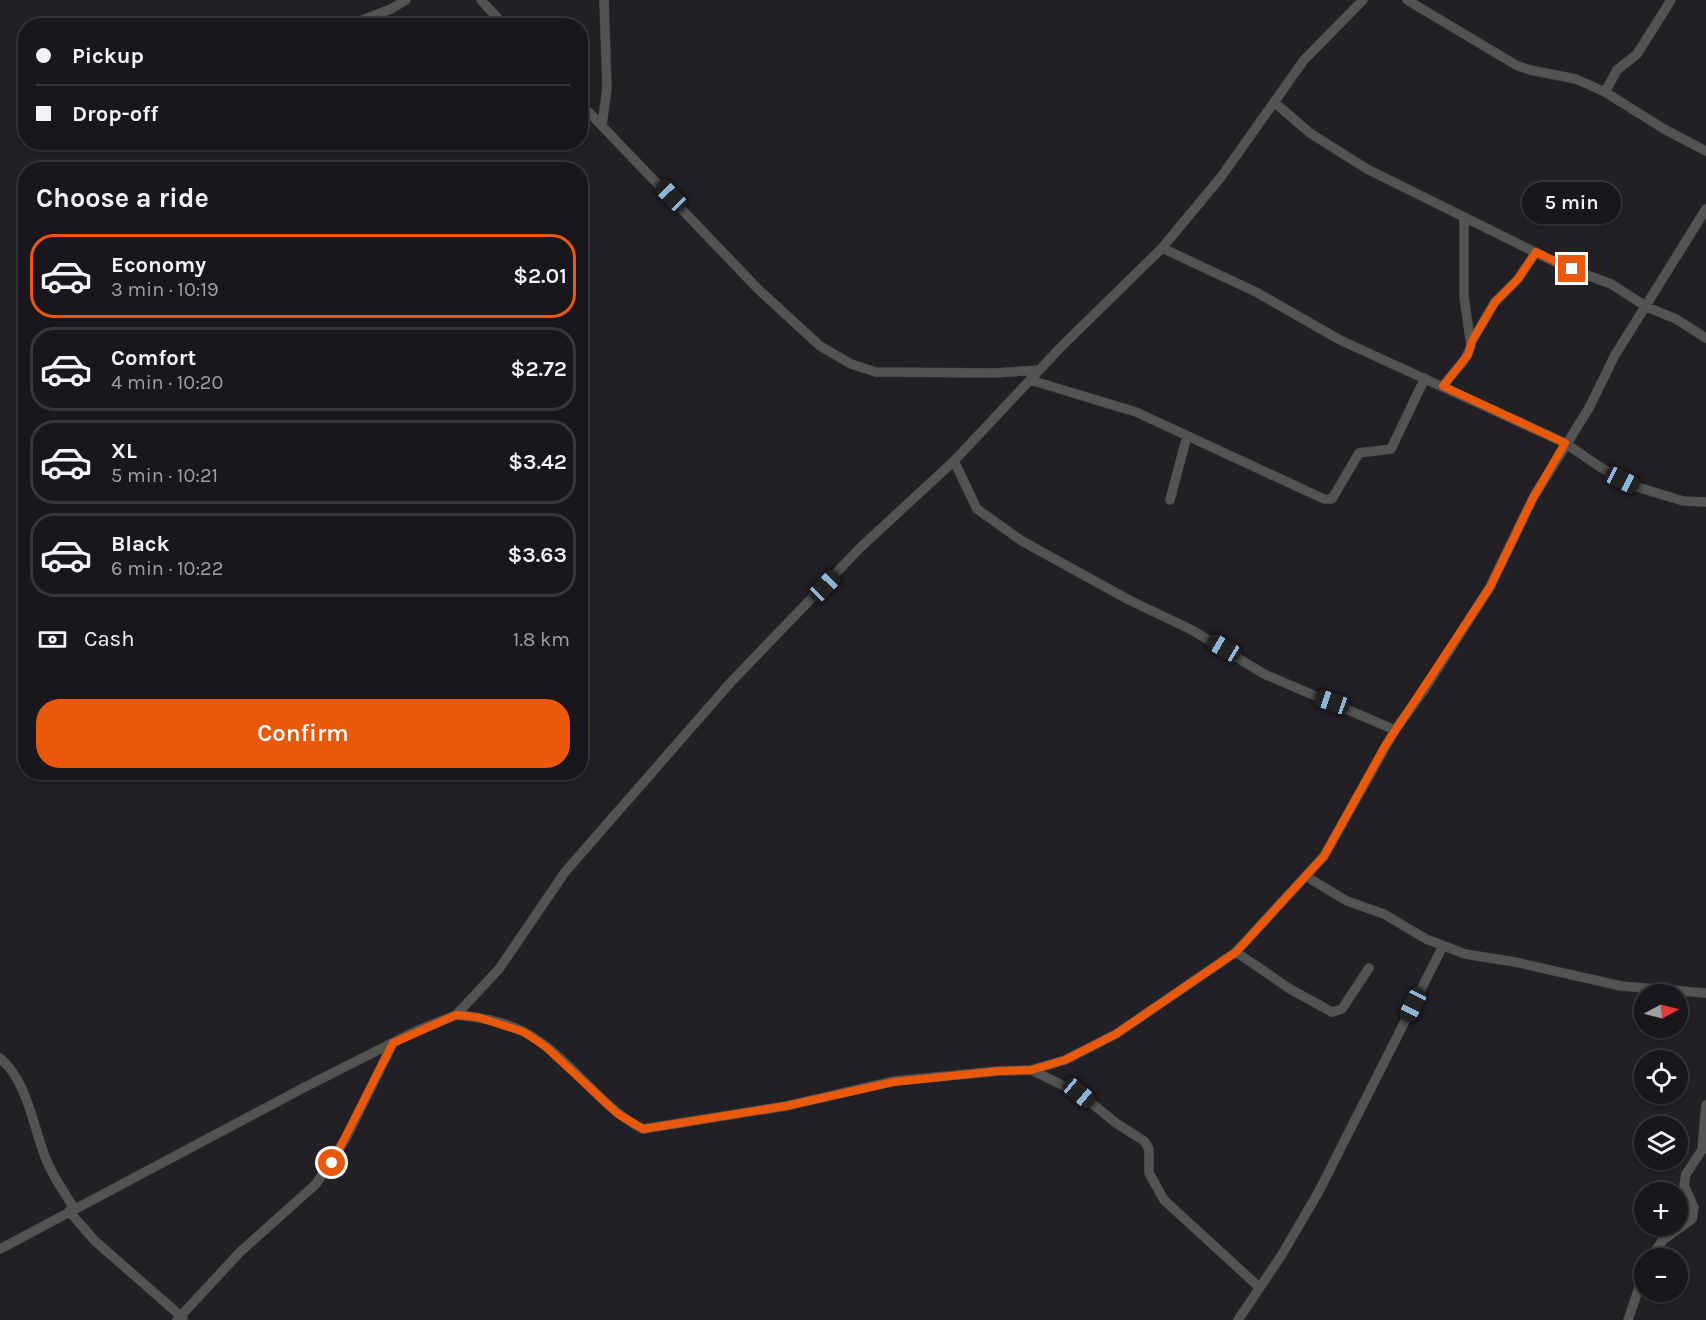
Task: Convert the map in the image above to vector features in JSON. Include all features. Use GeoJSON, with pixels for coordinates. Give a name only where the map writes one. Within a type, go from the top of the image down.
{"type":"FeatureCollection","features":[{"type":"Feature","properties":{"kind":"street"},"geometry":{"type":"LineString","coordinates":[[370,18],[405,0]]}},
{"type":"Feature","properties":{"kind":"street"},"geometry":{"type":"LineString","coordinates":[[481,0],[498,18]]}},
{"type":"Feature","properties":{"kind":"street"},"geometry":{"type":"LineString","coordinates":[[602,124],[607,88],[604,0]]}},
{"type":"Feature","properties":{"kind":"street"},"geometry":{"type":"LineString","coordinates":[[0,1248],[393,1043],[456,1015],[499,969],[565,872],[731,682],[861,547],[954,461],[1039,370],[1162,248],[1221,177],[1304,60],[1363,0]]}},
{"type":"Feature","properties":{"kind":"street"},"geometry":{"type":"LineString","coordinates":[[1407,0],[1525,69],[1576,79],[1605,92],[1664,129],[1706,151]]}},
{"type":"Feature","properties":{"kind":"street"},"geometry":{"type":"LineString","coordinates":[[1605,92],[1617,70],[1637,54],[1671,0]]}},
{"type":"Feature","properties":{"kind":"street"},"geometry":{"type":"LineString","coordinates":[[1274,102],[1310,133],[1344,156],[1464,218],[1605,281],[1647,308],[1676,319],[1706,338]]}},
{"type":"Feature","properties":{"kind":"street"},"geometry":{"type":"LineString","coordinates":[[588,111],[758,289],[820,346],[844,360],[876,372],[994,374],[1039,370]]}},
{"type":"Feature","properties":{"kind":"street"},"geometry":{"type":"LineString","coordinates":[[456,1015],[477,1017],[524,1032],[546,1047],[618,1114],[643,1129],[786,1106],[894,1082],[1031,1070],[1065,1060],[1116,1034],[1236,952],[1324,856],[1395,730],[1424,690],[1490,587],[1533,498],[1565,443],[1581,422],[1615,355],[1647,308],[1706,209]]}},
{"type":"Feature","properties":{"kind":"street"},"geometry":{"type":"LineString","coordinates":[[1464,218],[1464,297],[1472,341]]}},
{"type":"Feature","properties":{"kind":"street"},"geometry":{"type":"LineString","coordinates":[[1162,248],[1256,292],[1340,340],[1565,443],[1600,467],[1634,486],[1683,501],[1706,502]]}},
{"type":"Feature","properties":{"kind":"street"},"geometry":{"type":"LineString","coordinates":[[1443,386],[1468,355],[1472,341],[1495,302],[1518,279],[1536,252]]}},
{"type":"Feature","properties":{"kind":"street"},"geometry":{"type":"LineString","coordinates":[[1030,380],[1136,412],[1324,500],[1332,499],[1359,453],[1391,449],[1425,378]]}},
{"type":"Feature","properties":{"kind":"street"},"geometry":{"type":"LineString","coordinates":[[1170,500],[1187,436]]}},
{"type":"Feature","properties":{"kind":"street"},"geometry":{"type":"LineString","coordinates":[[954,461],[977,509],[1022,541],[1129,600],[1192,630],[1264,674],[1395,730]]}},
{"type":"Feature","properties":{"kind":"street"},"geometry":{"type":"LineString","coordinates":[[1307,877],[1333,894],[1384,914],[1443,946],[1465,954],[1515,962],[1621,986],[1706,993]]}},
{"type":"Feature","properties":{"kind":"street"},"geometry":{"type":"LineString","coordinates":[[1238,1320],[1281,1256],[1318,1193],[1443,946]]}},
{"type":"Feature","properties":{"kind":"street"},"geometry":{"type":"LineString","coordinates":[[1236,952],[1290,989],[1332,1012],[1342,1009],[1369,968]]}},
{"type":"Feature","properties":{"kind":"street"},"geometry":{"type":"LineString","coordinates":[[0,1058],[17,1082],[46,1159],[72,1210],[95,1241],[181,1318],[240,1252],[316,1184],[345,1138],[393,1043]]}},
{"type":"Feature","properties":{"kind":"street"},"geometry":{"type":"LineString","coordinates":[[1031,1070],[1079,1093],[1116,1123],[1144,1141],[1149,1149],[1149,1173],[1164,1200],[1259,1287]]}},
{"type":"Feature","properties":{"kind":"street"},"geometry":{"type":"LineString","coordinates":[[1657,1248],[1663,1240],[1692,1219],[1694,1208],[1684,1185],[1686,1174],[1702,1150],[1706,1106]]}},
{"type":"Feature","properties":{"kind":"street"},"geometry":{"type":"LineString","coordinates":[[1628,1320],[1634,1302]]}},
{"type":"Feature","properties":{"kind":"route"},"geometry":{"type":"LineString","coordinates":[[332,1163],[393,1043],[456,1015],[477,1017],[524,1032],[546,1047],[618,1114],[643,1129],[656,1128],[758,1108],[786,1106],[894,1082],[1031,1070],[1065,1060],[1116,1034],[1236,952],[1324,856],[1358,799],[1385,746],[1490,587],[1533,498],[1565,443],[1443,386],[1468,355],[1472,341],[1495,302],[1518,279],[1536,252],[1572,269]]}}]}
